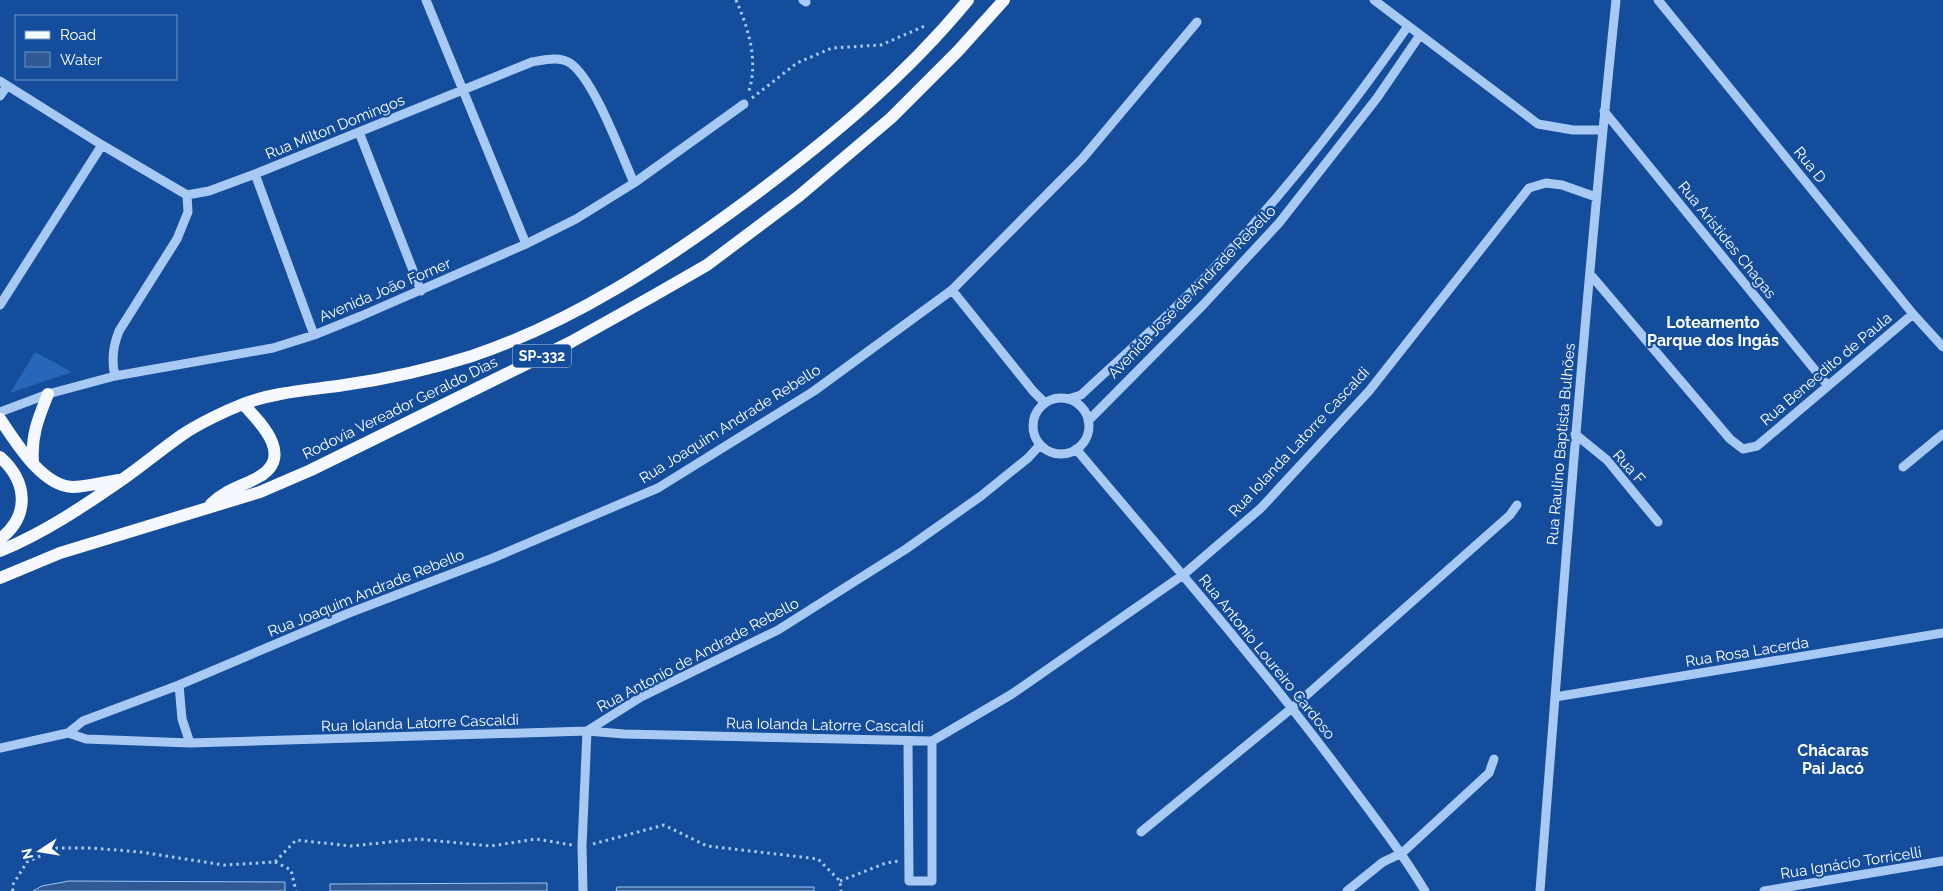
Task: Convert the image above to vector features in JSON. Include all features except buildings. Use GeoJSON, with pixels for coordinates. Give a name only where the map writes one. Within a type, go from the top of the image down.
{"type":"FeatureCollection","features":[{"type":"Feature","properties":{"kind":"main road","name":"Rodovia Vereador Geraldo Dias"},"geometry":{"type":"LineString","coordinates":[[0,551],[52,526],[124,479],[184,433],[243,404],[265,397],[356,384],[421,370],[470,356],[534,332],[652,267],[705,232],[799,162],[872,100],[940,33],[968,0]]}},
{"type":"Feature","properties":{"kind":"main road","name":"Rodovia Vereador Geraldo Dias"},"geometry":{"type":"LineString","coordinates":[[0,578],[60,553],[260,492],[311,470],[571,342],[707,265],[799,196],[891,118],[958,51],[1004,0]]}},
{"type":"Feature","properties":{"kind":"main road"},"geometry":{"type":"LineString","coordinates":[[33,463],[32,446],[34,432],[48,394]]}},
{"type":"Feature","properties":{"kind":"main road"},"geometry":{"type":"LineString","coordinates":[[207,507],[220,495],[257,478],[270,469],[275,458],[274,447],[268,432],[243,404]]}},
{"type":"Feature","properties":{"kind":"main road"},"geometry":{"type":"LineString","coordinates":[[0,419],[22,451],[49,479],[72,487],[124,479]]}},
{"type":"Feature","properties":{"kind":"main road"},"geometry":{"type":"LineString","coordinates":[[0,457],[8,464],[18,482],[22,501],[20,517],[10,531],[0,539]]}},
{"type":"Feature","properties":{"kind":"street"},"geometry":{"type":"LineString","coordinates":[[426,0],[526,244]]}},
{"type":"Feature","properties":{"kind":"street"},"geometry":{"type":"LineString","coordinates":[[1374,0],[1538,124],[1573,130],[1603,130]]}},
{"type":"Feature","properties":{"kind":"street","name":"Rua Raulino Baptista Bulhões"},"geometry":{"type":"LineString","coordinates":[[1540,891],[1575,434],[1604,111],[1616,0]]}},
{"type":"Feature","properties":{"kind":"street","name":"Rua D"},"geometry":{"type":"LineString","coordinates":[[1658,0],[1913,314],[1943,347]]}},
{"type":"Feature","properties":{"kind":"street","name":"Rua Joaquim Andrade Rebello"},"geometry":{"type":"LineString","coordinates":[[0,748],[68,733],[83,721],[178,685],[348,613],[493,558],[658,488],[814,391],[952,290],[1082,159],[1197,22]]}},
{"type":"Feature","properties":{"kind":"street","name":"Avenida José de Andrade Rebello"},"geometry":{"type":"LineString","coordinates":[[1068,399],[1081,395],[1088,389],[1192,291],[1236,243],[1267,208],[1367,85],[1408,26]]}},
{"type":"Feature","properties":{"kind":"street","name":"Avenida José de Andrade Rebello"},"geometry":{"type":"LineString","coordinates":[[1088,421],[1204,305],[1279,224],[1377,98],[1420,35]]}},
{"type":"Feature","properties":{"kind":"street","name":"Rua Milton Domingos"},"geometry":{"type":"LineString","coordinates":[[187,195],[209,191],[255,174],[532,62],[550,58],[569,63],[584,77],[634,183]]}},
{"type":"Feature","properties":{"kind":"street"},"geometry":{"type":"LineString","coordinates":[[0,96],[3,83],[187,195],[188,212],[176,239],[119,331],[113,350],[112,365],[115,376]]}},
{"type":"Feature","properties":{"kind":"street","name":"Avenida João Forner"},"geometry":{"type":"LineString","coordinates":[[0,412],[48,394],[115,376],[273,348],[314,335],[421,291],[526,244],[576,219],[634,183],[744,104]]}},
{"type":"Feature","properties":{"kind":"street","name":"Rua Aristides Chagas"},"geometry":{"type":"LineString","coordinates":[[1604,111],[1828,386]]}},
{"type":"Feature","properties":{"kind":"street"},"geometry":{"type":"LineString","coordinates":[[359,132],[421,291]]}},
{"type":"Feature","properties":{"kind":"street"},"geometry":{"type":"LineString","coordinates":[[0,305],[102,145]]}},
{"type":"Feature","properties":{"kind":"street"},"geometry":{"type":"LineString","coordinates":[[255,174],[314,335]]}},
{"type":"Feature","properties":{"kind":"street","name":"Rua Iolanda Latorre Cascaldi"},"geometry":{"type":"LineString","coordinates":[[68,733],[86,740],[190,743],[587,731],[624,734],[932,741],[1012,694],[1183,575],[1260,508],[1369,391],[1529,188],[1546,183],[1554,184],[1596,197]]}},
{"type":"Feature","properties":{"kind":"street","name":"Rua Benecdito de Paula"},"geometry":{"type":"LineString","coordinates":[[1590,274],[1730,439],[1743,449],[1757,446],[1913,314]]}},
{"type":"Feature","properties":{"kind":"street"},"geometry":{"type":"LineString","coordinates":[[952,290],[1033,391],[1045,403]]}},
{"type":"Feature","properties":{"kind":"street"},"geometry":{"type":"LineString","coordinates":[[1052,399],[1068,399],[1081,407],[1088,421],[1086,437],[1076,449],[1062,454],[1054,453],[1040,445],[1033,430],[1035,415],[1045,403],[1052,399]]}},
{"type":"Feature","properties":{"kind":"street","name":"Rua F"},"geometry":{"type":"LineString","coordinates":[[1575,434],[1607,460],[1658,522]]}},
{"type":"Feature","properties":{"kind":"street"},"geometry":{"type":"LineString","coordinates":[[1904,467],[1943,434]]}},
{"type":"Feature","properties":{"kind":"street","name":"Rua Antonio de Andrade Rebello"},"geometry":{"type":"LineString","coordinates":[[587,731],[641,697],[778,630],[906,549],[980,496],[1028,458],[1040,445]]}},
{"type":"Feature","properties":{"kind":"street","name":"Rua Antonio Loureiro Cardoso"},"geometry":{"type":"LineString","coordinates":[[1076,449],[1292,708],[1402,853],[1425,891]]}},
{"type":"Feature","properties":{"kind":"street"},"geometry":{"type":"LineString","coordinates":[[1141,832],[1292,708],[1510,515],[1517,506]]}},
{"type":"Feature","properties":{"kind":"street","name":"Rua Rosa Lacerda"},"geometry":{"type":"LineString","coordinates":[[1555,697],[1943,633]]}},
{"type":"Feature","properties":{"kind":"street"},"geometry":{"type":"LineString","coordinates":[[178,685],[182,719],[190,743]]}},
{"type":"Feature","properties":{"kind":"street"},"geometry":{"type":"LineString","coordinates":[[583,891],[582,846],[587,731]]}},
{"type":"Feature","properties":{"kind":"street"},"geometry":{"type":"LineString","coordinates":[[908,740],[909,880],[932,881],[932,741]]}},
{"type":"Feature","properties":{"kind":"street"},"geometry":{"type":"LineString","coordinates":[[1346,891],[1383,862],[1402,853],[1489,773],[1494,759]]}},
{"type":"Feature","properties":{"kind":"street","name":"Rua Ignácio Torricelli"},"geometry":{"type":"LineString","coordinates":[[1764,891],[1943,861]]}},
{"type":"Feature","properties":{"kind":"path"},"geometry":{"type":"LineString","coordinates":[[736,0],[752,47],[753,80],[744,104]]}},
{"type":"Feature","properties":{"kind":"path"},"geometry":{"type":"LineString","coordinates":[[744,104],[797,63],[832,48],[881,45],[931,23]]}},
{"type":"Feature","properties":{"kind":"path"},"geometry":{"type":"LineString","coordinates":[[275,862],[296,840],[351,846],[418,839],[491,846],[536,839],[582,846],[664,825],[708,846],[818,859],[840,881],[841,891]]}},
{"type":"Feature","properties":{"kind":"path"},"geometry":{"type":"LineString","coordinates":[[12,891],[12,886],[27,862],[56,848],[92,848],[140,852],[224,865],[275,862],[291,870],[296,891]]}},
{"type":"Feature","properties":{"kind":"path"},"geometry":{"type":"LineString","coordinates":[[840,881],[886,863],[908,859]]}},
{"type":"Feature","properties":{"kind":"shaded area"},"geometry":{"type":"Polygon","coordinates":[[[35,352],[72,372],[10,393],[35,352]]]}},
{"type":"Feature","properties":{"kind":"water"},"geometry":{"type":"Polygon","coordinates":[[[69,881],[285,882],[285,891],[33,891],[42,886],[69,881]]]}},
{"type":"Feature","properties":{"kind":"water"},"geometry":{"type":"Polygon","coordinates":[[[547,883],[547,891],[330,891],[330,884],[547,883]]]}},
{"type":"Feature","properties":{"kind":"water"},"geometry":{"type":"Polygon","coordinates":[[[617,887],[814,887],[814,891],[616,891],[617,887]]]}},
{"type":"Feature","properties":{"kind":"district","name":"Loteamento Parque dos Ingás"},"geometry":{"type":"Point","coordinates":[1713,331]}},
{"type":"Feature","properties":{"kind":"district","name":"Chácaras Pai Jacó"},"geometry":{"type":"Point","coordinates":[1833,759]}}]}
